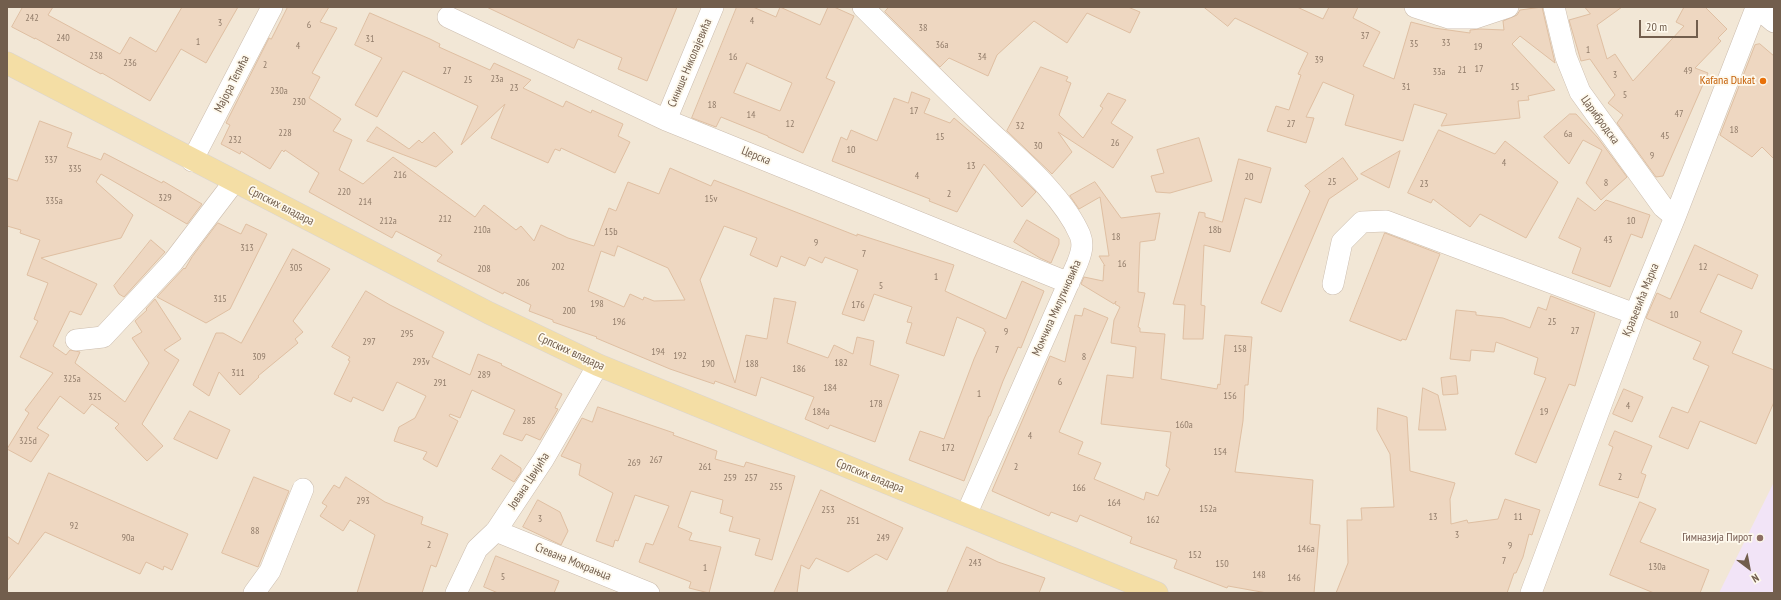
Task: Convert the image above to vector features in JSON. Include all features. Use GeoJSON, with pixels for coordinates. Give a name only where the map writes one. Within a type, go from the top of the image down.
{"type":"FeatureCollection","features":[{"type":"Feature","properties":{"kind":"main road","name":"Српских владара"},"geometry":{"type":"LineString","coordinates":[[7,63],[192,161],[489,313],[598,365],[1157,593]]}},
{"type":"Feature","properties":{"kind":"street","name":"Мајора Тепића"},"geometry":{"type":"LineString","coordinates":[[192,161],[272,7]]}},
{"type":"Feature","properties":{"kind":"street","name":"Синише Николајевића"},"geometry":{"type":"LineString","coordinates":[[666,120],[713,7]]}},
{"type":"Feature","properties":{"kind":"street","name":"Момчила Милутиновића"},"geometry":{"type":"LineString","coordinates":[[863,7],[1032,172],[1063,208],[1080,234],[1082,241],[1081,254],[1069,283],[966,515]]}},
{"type":"Feature","properties":{"kind":"street"},"geometry":{"type":"LineString","coordinates":[[1415,7],[1449,18],[1475,18],[1508,7]]}},
{"type":"Feature","properties":{"kind":"street","name":"Царибродска"},"geometry":{"type":"LineString","coordinates":[[1554,7],[1566,56],[1580,92],[1663,207],[1675,216]]}},
{"type":"Feature","properties":{"kind":"street"},"geometry":{"type":"LineString","coordinates":[[1756,7],[1774,22]]}},
{"type":"Feature","properties":{"kind":"street","name":"Краљевића Марка"},"geometry":{"type":"LineString","coordinates":[[1531,593],[1635,314],[1675,216],[1756,7]]}},
{"type":"Feature","properties":{"kind":"street","name":"Церска"},"geometry":{"type":"LineString","coordinates":[[448,17],[666,120],[1069,283]]}},
{"type":"Feature","properties":{"kind":"street"},"geometry":{"type":"LineString","coordinates":[[76,340],[103,337],[173,262],[234,182]]}},
{"type":"Feature","properties":{"kind":"street"},"geometry":{"type":"LineString","coordinates":[[1333,284],[1342,242],[1362,222],[1386,222],[1635,314]]}},
{"type":"Feature","properties":{"kind":"street","name":"Јована Цвијића"},"geometry":{"type":"LineString","coordinates":[[456,593],[477,549],[496,531],[543,460],[598,365]]}},
{"type":"Feature","properties":{"kind":"street"},"geometry":{"type":"LineString","coordinates":[[254,593],[270,571],[303,489]]}},
{"type":"Feature","properties":{"kind":"street","name":"Стевана Мокрањца"},"geometry":{"type":"LineString","coordinates":[[496,531],[649,593]]}},
{"type":"Feature","properties":{"kind":"shaded area"},"geometry":{"type":"Polygon","coordinates":[[[7,7],[1774,7],[1774,593],[7,593],[7,7]]]}},
{"type":"Feature","properties":{"kind":"shaded area","name":"Гимназија Пирот"},"geometry":{"type":"Polygon","coordinates":[[[1774,482],[1774,593],[1719,593],[1774,482]]]}},
{"type":"Feature","properties":{"kind":"building"},"geometry":{"type":"Polygon","coordinates":[[[23,7],[53,7],[48,15],[120,54],[130,37],[156,52],[182,7],[238,7],[206,63],[181,49],[150,101],[102,73],[101,74],[12,27],[23,7]]]}},
{"type":"Feature","properties":{"kind":"building"},"geometry":{"type":"Polygon","coordinates":[[[288,7],[329,7],[320,22],[337,28],[312,73],[320,77],[309,98],[341,119],[333,131],[352,140],[339,170],[363,184],[393,157],[475,217],[484,205],[516,230],[521,226],[534,241],[541,225],[568,238],[594,246],[609,208],[616,211],[628,182],[659,194],[670,168],[711,186],[714,180],[857,236],[857,234],[954,265],[945,291],[1006,319],[1022,281],[1044,291],[1021,348],[1018,347],[1003,381],[964,481],[909,460],[920,431],[944,439],[974,359],[986,332],[984,329],[957,317],[944,356],[906,343],[912,323],[907,322],[912,307],[874,294],[864,321],[842,314],[858,270],[825,257],[822,263],[809,257],[805,266],[781,256],[777,267],[750,255],[757,238],[724,226],[700,280],[735,383],[746,335],[767,339],[774,298],[796,302],[787,343],[828,358],[834,345],[853,354],[857,337],[874,341],[870,365],[899,375],[875,442],[830,425],[828,429],[805,419],[814,397],[761,377],[756,396],[715,381],[714,384],[670,369],[596,338],[597,337],[553,322],[553,320],[529,311],[531,305],[504,292],[503,294],[437,261],[442,255],[396,231],[392,238],[309,192],[319,173],[285,150],[284,152],[282,150],[270,169],[241,151],[240,154],[221,144],[230,125],[226,123],[269,38],[271,39],[288,7]],[[618,246],[614,256],[601,251],[588,291],[624,307],[630,294],[643,300],[644,297],[654,301],[685,300],[668,268],[618,246]]]}},
{"type":"Feature","properties":{"kind":"building"},"geometry":{"type":"Polygon","coordinates":[[[487,7],[677,7],[647,81],[618,69],[622,58],[578,39],[574,48],[487,7]]]}},
{"type":"Feature","properties":{"kind":"building"},"geometry":{"type":"Polygon","coordinates":[[[737,7],[753,7],[776,17],[780,7],[820,25],[828,7],[834,7],[854,16],[826,78],[835,82],[803,153],[768,136],[721,117],[716,127],[692,118],[737,7]],[[747,63],[734,93],[780,111],[792,83],[747,63]]]}},
{"type":"Feature","properties":{"kind":"building"},"geometry":{"type":"Polygon","coordinates":[[[889,7],[1128,7],[1140,12],[1130,33],[1087,13],[1067,43],[1034,21],[997,55],[988,76],[949,58],[940,67],[885,12],[889,7]]]}},
{"type":"Feature","properties":{"kind":"building"},"geometry":{"type":"Polygon","coordinates":[[[1204,7],[1297,7],[1323,19],[1329,7],[1358,7],[1353,18],[1380,32],[1363,66],[1394,79],[1411,22],[1434,28],[1470,33],[1470,30],[1480,29],[1504,30],[1503,21],[1517,15],[1520,10],[1542,7],[1555,63],[1520,36],[1512,44],[1555,90],[1528,96],[1529,100],[1518,101],[1520,118],[1441,126],[1447,114],[1414,104],[1403,141],[1345,125],[1354,95],[1323,82],[1306,117],[1314,118],[1306,143],[1267,131],[1276,106],[1289,110],[1301,75],[1298,74],[1308,53],[1235,18],[1228,26],[1204,7]]]}},
{"type":"Feature","properties":{"kind":"building"},"geometry":{"type":"Polygon","coordinates":[[[1585,7],[1622,7],[1597,25],[1607,59],[1615,54],[1633,81],[1684,26],[1676,22],[1684,7],[1705,7],[1727,29],[1718,38],[1721,41],[1695,68],[1708,73],[1663,176],[1656,177],[1617,123],[1623,115],[1608,103],[1615,95],[1590,59],[1581,61],[1569,20],[1590,14],[1585,7]]]}},
{"type":"Feature","properties":{"kind":"building"},"geometry":{"type":"Polygon","coordinates":[[[370,13],[430,39],[440,44],[439,47],[490,70],[494,63],[531,80],[523,88],[563,107],[566,101],[591,113],[592,110],[623,124],[618,136],[630,142],[615,173],[561,148],[560,151],[555,149],[548,163],[491,138],[505,104],[461,145],[478,106],[403,71],[377,117],[355,105],[382,58],[355,45],[370,13]]]}},
{"type":"Feature","properties":{"kind":"building"},"geometry":{"type":"Polygon","coordinates":[[[1760,44],[1774,56],[1774,159],[1762,147],[1752,157],[1720,135],[1755,45],[1760,44]]]}},
{"type":"Feature","properties":{"kind":"building"},"geometry":{"type":"Polygon","coordinates":[[[1041,67],[1068,77],[1066,81],[1071,83],[1059,115],[1083,138],[1103,108],[1100,106],[1108,93],[1126,100],[1111,123],[1133,137],[1113,168],[1058,132],[1072,152],[1052,174],[1007,131],[1041,67]]]}},
{"type":"Feature","properties":{"kind":"building"},"geometry":{"type":"Polygon","coordinates":[[[912,92],[930,99],[924,113],[950,123],[954,118],[995,153],[1036,192],[1022,207],[984,164],[957,212],[929,201],[930,199],[832,161],[841,137],[847,140],[851,130],[877,141],[894,98],[908,103],[912,92]]]}},
{"type":"Feature","properties":{"kind":"building"},"geometry":{"type":"Polygon","coordinates":[[[1570,114],[1576,114],[1598,138],[1627,177],[1601,200],[1586,183],[1602,150],[1583,140],[1569,164],[1544,137],[1570,114]]]}},
{"type":"Feature","properties":{"kind":"building"},"geometry":{"type":"Polygon","coordinates":[[[40,121],[72,133],[67,147],[101,160],[104,153],[162,183],[163,181],[202,204],[187,224],[101,174],[96,182],[133,215],[121,238],[41,258],[97,284],[81,315],[70,311],[53,346],[66,355],[70,350],[80,352],[75,363],[125,402],[149,363],[132,338],[142,332],[135,321],[147,310],[146,309],[155,299],[181,339],[164,350],[179,360],[142,424],[163,446],[147,461],[115,428],[119,424],[92,404],[84,414],[60,396],[37,428],[49,435],[31,462],[7,449],[29,413],[25,410],[53,373],[20,357],[38,321],[34,319],[48,283],[27,275],[40,240],[20,233],[21,230],[7,226],[7,178],[17,181],[40,121]]]}},
{"type":"Feature","properties":{"kind":"building"},"geometry":{"type":"Polygon","coordinates":[[[377,127],[409,149],[419,140],[422,143],[434,132],[453,152],[436,167],[367,141],[377,127]]]}},
{"type":"Feature","properties":{"kind":"building"},"geometry":{"type":"Polygon","coordinates":[[[1439,130],[1495,154],[1505,141],[1558,182],[1526,238],[1480,214],[1470,227],[1433,199],[1431,203],[1408,193],[1439,130]]]}},
{"type":"Feature","properties":{"kind":"building"},"geometry":{"type":"Polygon","coordinates":[[[1199,138],[1212,181],[1170,193],[1156,192],[1151,176],[1164,173],[1157,150],[1199,138]]]}},
{"type":"Feature","properties":{"kind":"building"},"geometry":{"type":"Polygon","coordinates":[[[1400,151],[1389,188],[1361,174],[1400,151]]]}},
{"type":"Feature","properties":{"kind":"building"},"geometry":{"type":"Polygon","coordinates":[[[1343,158],[1358,179],[1329,199],[1281,312],[1261,303],[1310,191],[1305,186],[1343,158]]]}},
{"type":"Feature","properties":{"kind":"building"},"geometry":{"type":"Polygon","coordinates":[[[1239,159],[1271,168],[1261,203],[1245,198],[1230,252],[1204,245],[1201,305],[1205,306],[1203,339],[1183,339],[1185,305],[1173,304],[1199,212],[1205,213],[1205,217],[1222,222],[1239,159]]]}},
{"type":"Feature","properties":{"kind":"building"},"geometry":{"type":"Polygon","coordinates":[[[1095,182],[1121,218],[1160,213],[1155,240],[1140,242],[1138,292],[1145,293],[1138,327],[1140,328],[1140,332],[1165,334],[1161,379],[1217,389],[1218,384],[1220,385],[1225,335],[1252,337],[1248,385],[1245,385],[1243,421],[1235,472],[1313,480],[1310,524],[1320,525],[1314,593],[1267,593],[1228,586],[1227,588],[1174,568],[1177,560],[1130,543],[1132,537],[1080,515],[1077,522],[1051,512],[1049,516],[992,491],[1050,356],[1065,362],[1075,315],[1082,316],[1084,308],[1108,318],[1059,432],[1083,442],[1078,454],[1101,463],[1094,479],[1144,500],[1146,492],[1158,496],[1170,469],[1166,466],[1171,432],[1101,424],[1107,375],[1133,378],[1136,347],[1111,343],[1114,320],[1120,307],[1115,304],[1116,301],[1114,304],[1081,284],[1084,277],[1103,281],[1104,265],[1105,266],[1099,256],[1109,256],[1100,197],[1079,209],[1070,196],[1095,182]]]}},
{"type":"Feature","properties":{"kind":"building"},"geometry":{"type":"Polygon","coordinates":[[[1578,198],[1595,211],[1606,200],[1650,215],[1642,238],[1631,234],[1610,287],[1572,273],[1581,248],[1559,238],[1578,198]]]}},
{"type":"Feature","properties":{"kind":"building"},"geometry":{"type":"Polygon","coordinates":[[[1027,220],[1059,239],[1059,244],[1051,263],[1014,242],[1027,220]]]}},
{"type":"Feature","properties":{"kind":"building"},"geometry":{"type":"Polygon","coordinates":[[[218,223],[241,234],[246,224],[267,234],[230,309],[206,323],[157,297],[184,268],[185,269],[192,257],[218,223]]]}},
{"type":"Feature","properties":{"kind":"building"},"geometry":{"type":"Polygon","coordinates":[[[1385,233],[1440,254],[1406,340],[1402,339],[1401,341],[1350,321],[1385,233]]]}},
{"type":"Feature","properties":{"kind":"building"},"geometry":{"type":"Polygon","coordinates":[[[151,240],[165,252],[124,297],[119,294],[114,286],[151,240]]]}},
{"type":"Feature","properties":{"kind":"building"},"geometry":{"type":"Polygon","coordinates":[[[1695,245],[1758,275],[1752,289],[1718,274],[1700,312],[1742,331],[1732,353],[1774,370],[1774,402],[1756,444],[1700,421],[1688,449],[1659,437],[1672,407],[1688,413],[1709,366],[1693,359],[1701,342],[1646,318],[1657,293],[1670,299],[1695,245]]]}},
{"type":"Feature","properties":{"kind":"building"},"geometry":{"type":"Polygon","coordinates":[[[293,249],[330,269],[293,321],[303,332],[295,339],[298,343],[258,376],[259,377],[240,395],[219,372],[209,396],[193,385],[216,333],[223,333],[241,343],[293,249]]]}},
{"type":"Feature","properties":{"kind":"building"},"geometry":{"type":"Polygon","coordinates":[[[366,291],[390,305],[444,332],[432,357],[470,375],[478,354],[502,364],[501,365],[562,394],[555,408],[558,409],[540,440],[526,434],[522,441],[503,434],[515,410],[472,390],[460,418],[450,414],[449,416],[458,421],[437,467],[423,459],[427,452],[394,441],[399,427],[415,418],[426,396],[397,382],[383,411],[353,397],[351,402],[334,394],[350,361],[348,360],[350,357],[332,347],[366,291]]]}},
{"type":"Feature","properties":{"kind":"building"},"geometry":{"type":"Polygon","coordinates":[[[1551,296],[1595,313],[1575,386],[1569,384],[1536,463],[1515,454],[1546,378],[1534,374],[1538,358],[1496,342],[1494,352],[1471,350],[1470,361],[1450,359],[1456,310],[1476,312],[1476,315],[1503,318],[1530,328],[1538,307],[1546,310],[1551,296]]]}},
{"type":"Feature","properties":{"kind":"building"},"geometry":{"type":"Polygon","coordinates":[[[1456,376],[1458,394],[1443,395],[1441,378],[1456,376]]]}},
{"type":"Feature","properties":{"kind":"building"},"geometry":{"type":"Polygon","coordinates":[[[1423,388],[1438,395],[1446,430],[1419,430],[1423,388]]]}},
{"type":"Feature","properties":{"kind":"building"},"geometry":{"type":"Polygon","coordinates":[[[1624,389],[1643,397],[1632,422],[1613,414],[1624,389]]]}},
{"type":"Feature","properties":{"kind":"building"},"geometry":{"type":"Polygon","coordinates":[[[598,407],[674,433],[673,435],[717,451],[715,459],[744,467],[746,462],[795,476],[772,560],[755,555],[760,539],[729,531],[733,517],[720,513],[723,500],[691,491],[678,527],[692,533],[689,540],[721,547],[709,593],[689,588],[691,582],[639,562],[646,543],[653,545],[669,506],[635,495],[618,541],[615,540],[613,547],[596,541],[613,493],[579,475],[581,464],[561,456],[582,418],[592,422],[598,407]]]}},
{"type":"Feature","properties":{"kind":"building"},"geometry":{"type":"Polygon","coordinates":[[[1378,408],[1407,417],[1410,471],[1455,483],[1450,499],[1451,524],[1467,520],[1468,523],[1498,519],[1505,499],[1540,510],[1532,535],[1529,534],[1523,557],[1516,573],[1514,573],[1507,593],[1336,593],[1348,563],[1347,520],[1362,520],[1361,508],[1394,507],[1390,454],[1377,430],[1378,408]]]}},
{"type":"Feature","properties":{"kind":"building"},"geometry":{"type":"Polygon","coordinates":[[[190,411],[230,430],[217,459],[174,439],[190,411]]]}},
{"type":"Feature","properties":{"kind":"building"},"geometry":{"type":"Polygon","coordinates":[[[1615,431],[1652,446],[1641,473],[1646,475],[1638,498],[1599,485],[1613,447],[1609,445],[1615,431]]]}},
{"type":"Feature","properties":{"kind":"building"},"geometry":{"type":"Polygon","coordinates":[[[501,455],[521,468],[521,472],[514,482],[492,469],[501,455]]]}},
{"type":"Feature","properties":{"kind":"building"},"geometry":{"type":"Polygon","coordinates":[[[49,473],[188,534],[172,570],[164,566],[163,570],[146,562],[140,574],[45,532],[7,581],[7,536],[18,544],[49,473]]]}},
{"type":"Feature","properties":{"kind":"building"},"geometry":{"type":"Polygon","coordinates":[[[254,477],[289,491],[258,567],[222,553],[254,477]]]}},
{"type":"Feature","properties":{"kind":"building"},"geometry":{"type":"Polygon","coordinates":[[[346,477],[385,502],[423,517],[421,524],[448,534],[436,567],[431,565],[422,593],[357,593],[375,535],[350,520],[343,531],[320,516],[327,506],[322,503],[334,485],[339,488],[346,477]]]}},
{"type":"Feature","properties":{"kind":"building"},"geometry":{"type":"Polygon","coordinates":[[[821,490],[903,528],[887,560],[876,554],[848,572],[816,558],[809,569],[801,565],[797,593],[774,593],[821,490]]]}},
{"type":"Feature","properties":{"kind":"building"},"geometry":{"type":"Polygon","coordinates":[[[538,500],[560,512],[568,531],[561,545],[523,527],[538,500]]]}},
{"type":"Feature","properties":{"kind":"building"},"geometry":{"type":"Polygon","coordinates":[[[1640,502],[1656,509],[1640,542],[1709,570],[1700,593],[1654,593],[1610,575],[1640,502]]]}},
{"type":"Feature","properties":{"kind":"building"},"geometry":{"type":"Polygon","coordinates":[[[967,547],[998,562],[1045,578],[1039,593],[947,593],[967,547]]]}},
{"type":"Feature","properties":{"kind":"building"},"geometry":{"type":"Polygon","coordinates":[[[496,556],[559,581],[554,593],[498,593],[484,587],[496,556]]]}},
{"type":"Feature","properties":{"kind":"place","name":"Kafana Dukat"},"geometry":{"type":"Point","coordinates":[1763,81]}},
{"type":"Feature","properties":{"kind":"place","name":"Гимназија Пирот"},"geometry":{"type":"Point","coordinates":[1760,538]}}]}
